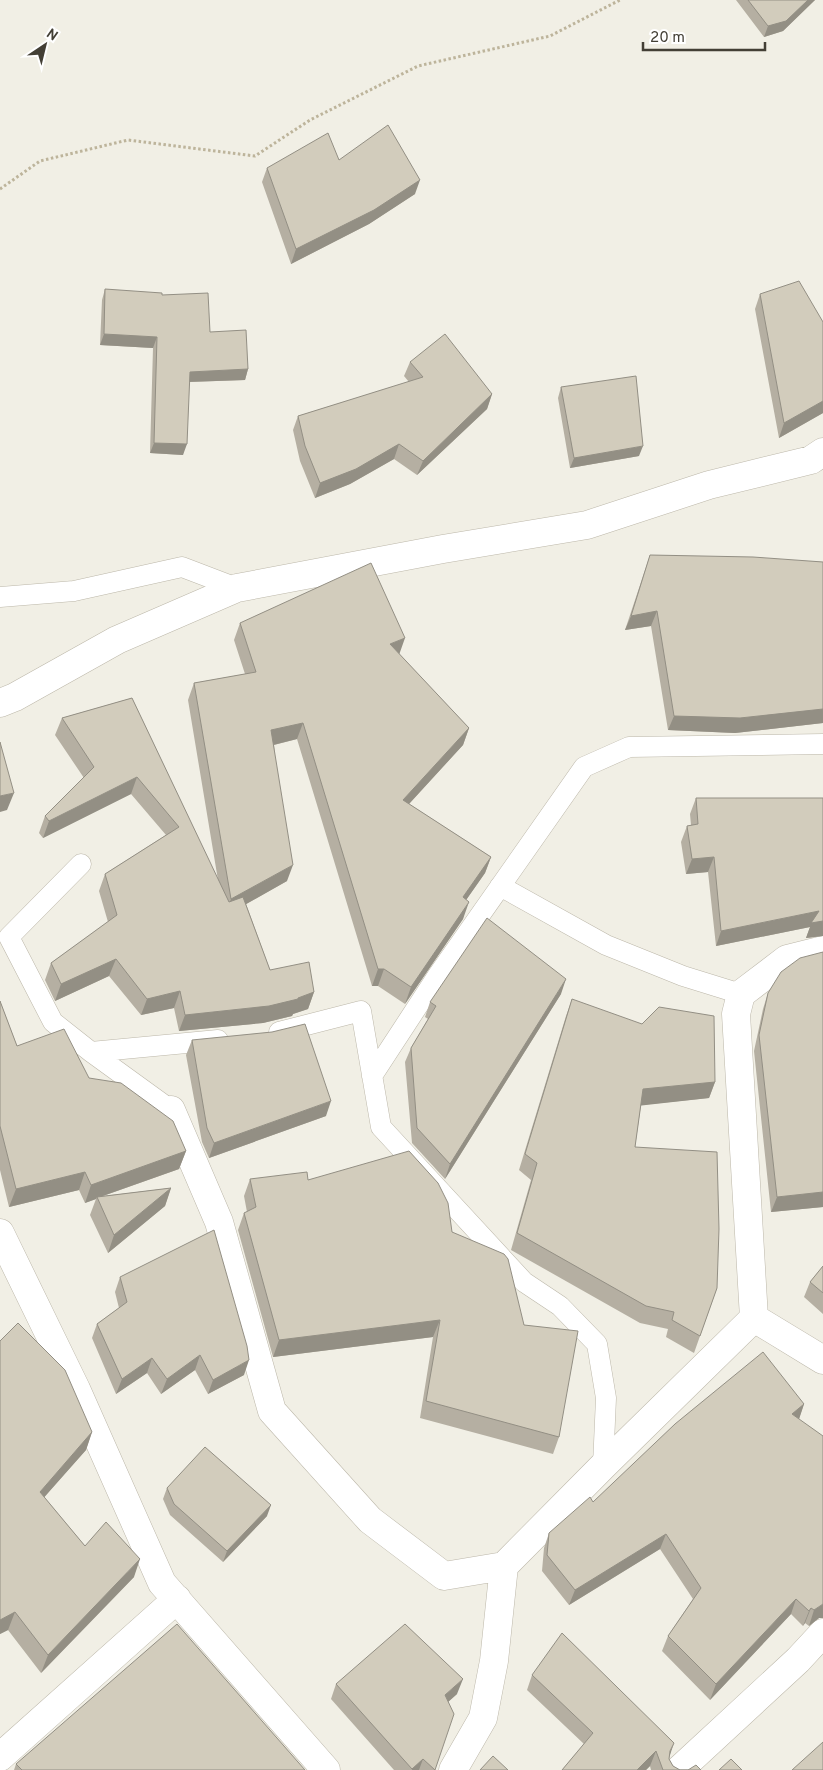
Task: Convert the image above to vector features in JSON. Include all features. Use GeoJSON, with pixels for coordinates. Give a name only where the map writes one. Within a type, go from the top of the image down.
{"type":"FeatureCollection","features":[{"type":"Feature","properties":{"kind":"street"},"geometry":{"type":"LineString","coordinates":[[0,703],[15,697],[117,640],[237,588],[443,549],[587,525],[709,485],[811,460],[823,452]]}},
{"type":"Feature","properties":{"kind":"street"},"geometry":{"type":"LineString","coordinates":[[171,1110],[219,1222],[272,1410],[370,1520],[444,1576],[504,1566],[754,1318],[736,1014],[741,994],[787,960],[823,950]]}},
{"type":"Feature","properties":{"kind":"street"},"geometry":{"type":"LineString","coordinates":[[0,1233],[76,1388],[162,1583],[326,1770]]}},
{"type":"Feature","properties":{"kind":"street"},"geometry":{"type":"LineString","coordinates":[[754,1318],[823,1360]]}},
{"type":"Feature","properties":{"kind":"street"},"geometry":{"type":"LineString","coordinates":[[454,1770],[483,1718],[494,1661],[504,1566]]}},
{"type":"Feature","properties":{"kind":"street"},"geometry":{"type":"LineString","coordinates":[[0,1757],[177,1599]]}},
{"type":"Feature","properties":{"kind":"street"},"geometry":{"type":"LineString","coordinates":[[679,1770],[798,1660],[823,1633]]}},
{"type":"Feature","properties":{"kind":"lane"},"geometry":{"type":"LineString","coordinates":[[0,597],[74,591],[182,567],[237,588]]}},
{"type":"Feature","properties":{"kind":"lane"},"geometry":{"type":"LineString","coordinates":[[372,1076],[438,975],[584,767],[629,746],[823,744]]}},
{"type":"Feature","properties":{"kind":"lane"},"geometry":{"type":"LineString","coordinates":[[81,864],[9,937],[53,1022],[90,1052],[171,1110]]}},
{"type":"Feature","properties":{"kind":"lane"},"geometry":{"type":"LineString","coordinates":[[500,886],[606,945],[683,976],[741,994]]}},
{"type":"Feature","properties":{"kind":"lane"},"geometry":{"type":"LineString","coordinates":[[265,1035],[361,1011],[381,1127],[524,1282],[560,1306],[597,1344],[606,1398],[603,1466]]}},
{"type":"Feature","properties":{"kind":"lane"},"geometry":{"type":"LineString","coordinates":[[90,1052],[236,1038]]}},
{"type":"Feature","properties":{"kind":"path"},"geometry":{"type":"LineString","coordinates":[[0,189],[40,161],[128,140],[256,156],[310,120],[418,66],[550,36],[620,0]]}},
{"type":"Feature","properties":{"kind":"building"},"geometry":{"type":"Polygon","coordinates":[[[748,0],[808,0],[786,21],[768,26],[748,0]]]}},
{"type":"Feature","properties":{"kind":"building"},"geometry":{"type":"Polygon","coordinates":[[[388,125],[420,180],[374,210],[296,249],[267,168],[328,133],[339,160],[388,125]]]}},
{"type":"Feature","properties":{"kind":"building"},"geometry":{"type":"Polygon","coordinates":[[[799,281],[823,322],[823,401],[784,423],[760,294],[799,281]]]}},
{"type":"Feature","properties":{"kind":"building"},"geometry":{"type":"Polygon","coordinates":[[[105,289],[162,293],[162,295],[208,293],[210,332],[246,330],[248,369],[190,372],[187,444],[154,443],[157,337],[104,334],[105,289]]]}},
{"type":"Feature","properties":{"kind":"building"},"geometry":{"type":"Polygon","coordinates":[[[445,334],[492,394],[423,461],[399,444],[356,469],[320,483],[305,446],[298,416],[423,377],[410,362],[445,334]]]}},
{"type":"Feature","properties":{"kind":"building"},"geometry":{"type":"Polygon","coordinates":[[[636,376],[643,446],[574,458],[561,387],[636,376]]]}},
{"type":"Feature","properties":{"kind":"building"},"geometry":{"type":"Polygon","coordinates":[[[650,555],[753,557],[823,562],[823,709],[740,718],[674,716],[657,611],[631,616],[650,555]]]}},
{"type":"Feature","properties":{"kind":"building"},"geometry":{"type":"Polygon","coordinates":[[[371,563],[405,638],[390,644],[469,728],[403,800],[491,857],[463,897],[469,902],[411,987],[384,969],[378,969],[303,723],[271,730],[293,865],[231,899],[194,683],[256,672],[240,623],[371,563]]]}},
{"type":"Feature","properties":{"kind":"building"},"geometry":{"type":"Polygon","coordinates":[[[132,698],[229,902],[243,897],[270,970],[309,962],[314,992],[298,999],[269,1006],[185,1015],[180,991],[147,999],[116,959],[61,984],[51,963],[117,915],[105,874],[179,827],[137,777],[49,821],[45,816],[94,767],[62,718],[132,698]]]}},
{"type":"Feature","properties":{"kind":"building"},"geometry":{"type":"Polygon","coordinates":[[[0,742],[14,793],[0,796],[0,742]]]}},
{"type":"Feature","properties":{"kind":"building"},"geometry":{"type":"Polygon","coordinates":[[[696,798],[823,798],[823,921],[811,923],[819,911],[721,931],[714,857],[692,859],[687,826],[698,824],[696,798]]]}},
{"type":"Feature","properties":{"kind":"building"},"geometry":{"type":"Polygon","coordinates":[[[487,918],[566,979],[450,1164],[417,1128],[411,1048],[436,1006],[430,1002],[487,918]]]}},
{"type":"Feature","properties":{"kind":"building"},"geometry":{"type":"Polygon","coordinates":[[[823,952],[823,1192],[777,1197],[759,1035],[768,993],[781,972],[800,958],[823,952]]]}},
{"type":"Feature","properties":{"kind":"building"},"geometry":{"type":"Polygon","coordinates":[[[572,999],[642,1024],[659,1007],[714,1016],[715,1082],[643,1089],[635,1147],[717,1152],[719,1229],[717,1288],[700,1336],[672,1320],[674,1312],[646,1306],[517,1233],[537,1163],[525,1154],[572,999]]]}},
{"type":"Feature","properties":{"kind":"building"},"geometry":{"type":"Polygon","coordinates":[[[0,1001],[17,1046],[64,1029],[89,1078],[121,1083],[173,1121],[186,1151],[91,1185],[85,1172],[16,1189],[0,1126],[0,1001]]]}},
{"type":"Feature","properties":{"kind":"building"},"geometry":{"type":"Polygon","coordinates":[[[305,1024],[331,1101],[214,1143],[207,1128],[192,1040],[272,1032],[305,1024]]]}},
{"type":"Feature","properties":{"kind":"building"},"geometry":{"type":"Polygon","coordinates":[[[409,1151],[438,1183],[448,1203],[452,1232],[504,1254],[508,1259],[524,1325],[578,1331],[559,1437],[426,1401],[440,1320],[279,1340],[244,1213],[256,1207],[250,1179],[307,1172],[308,1180],[409,1151]]]}},
{"type":"Feature","properties":{"kind":"building"},"geometry":{"type":"Polygon","coordinates":[[[171,1188],[114,1235],[97,1197],[171,1188]]]}},
{"type":"Feature","properties":{"kind":"building"},"geometry":{"type":"Polygon","coordinates":[[[214,1230],[247,1346],[249,1360],[213,1380],[200,1355],[167,1379],[152,1358],[122,1379],[97,1324],[127,1302],[120,1277],[214,1230]]]}},
{"type":"Feature","properties":{"kind":"building"},"geometry":{"type":"Polygon","coordinates":[[[823,1266],[823,1293],[810,1282],[823,1266]]]}},
{"type":"Feature","properties":{"kind":"building"},"geometry":{"type":"Polygon","coordinates":[[[18,1323],[65,1370],[92,1432],[40,1492],[85,1546],[106,1522],[140,1559],[48,1655],[15,1612],[0,1620],[0,1341],[18,1323]]]}},
{"type":"Feature","properties":{"kind":"building"},"geometry":{"type":"Polygon","coordinates":[[[763,1352],[804,1404],[792,1414],[823,1436],[823,1604],[814,1610],[811,1608],[809,1611],[796,1599],[716,1684],[668,1636],[701,1588],[666,1534],[575,1590],[547,1555],[549,1533],[590,1497],[593,1502],[675,1424],[763,1352]]]}},
{"type":"Feature","properties":{"kind":"building"},"geometry":{"type":"Polygon","coordinates":[[[205,1447],[271,1505],[227,1551],[174,1504],[167,1488],[205,1447]]]}},
{"type":"Feature","properties":{"kind":"building"},"geometry":{"type":"Polygon","coordinates":[[[177,1624],[305,1770],[22,1770],[16,1764],[177,1624]]]}},
{"type":"Feature","properties":{"kind":"building"},"geometry":{"type":"Polygon","coordinates":[[[405,1624],[463,1679],[445,1695],[454,1714],[435,1770],[423,1759],[412,1769],[336,1684],[405,1624]]]}},
{"type":"Feature","properties":{"kind":"building"},"geometry":{"type":"Polygon","coordinates":[[[562,1633],[674,1743],[669,1759],[673,1766],[680,1770],[663,1770],[656,1751],[637,1770],[562,1770],[593,1733],[532,1675],[562,1633]]]}},
{"type":"Feature","properties":{"kind":"building"},"geometry":{"type":"Polygon","coordinates":[[[823,1742],[823,1770],[792,1770],[823,1742]]]}},
{"type":"Feature","properties":{"kind":"building"},"geometry":{"type":"Polygon","coordinates":[[[493,1756],[508,1770],[480,1770],[493,1756]]]}},
{"type":"Feature","properties":{"kind":"building"},"geometry":{"type":"Polygon","coordinates":[[[731,1759],[742,1770],[719,1770],[731,1759]]]}},
{"type":"Feature","properties":{"kind":"building"},"geometry":{"type":"Polygon","coordinates":[[[696,1765],[701,1770],[688,1770],[696,1765]]]}}]}
